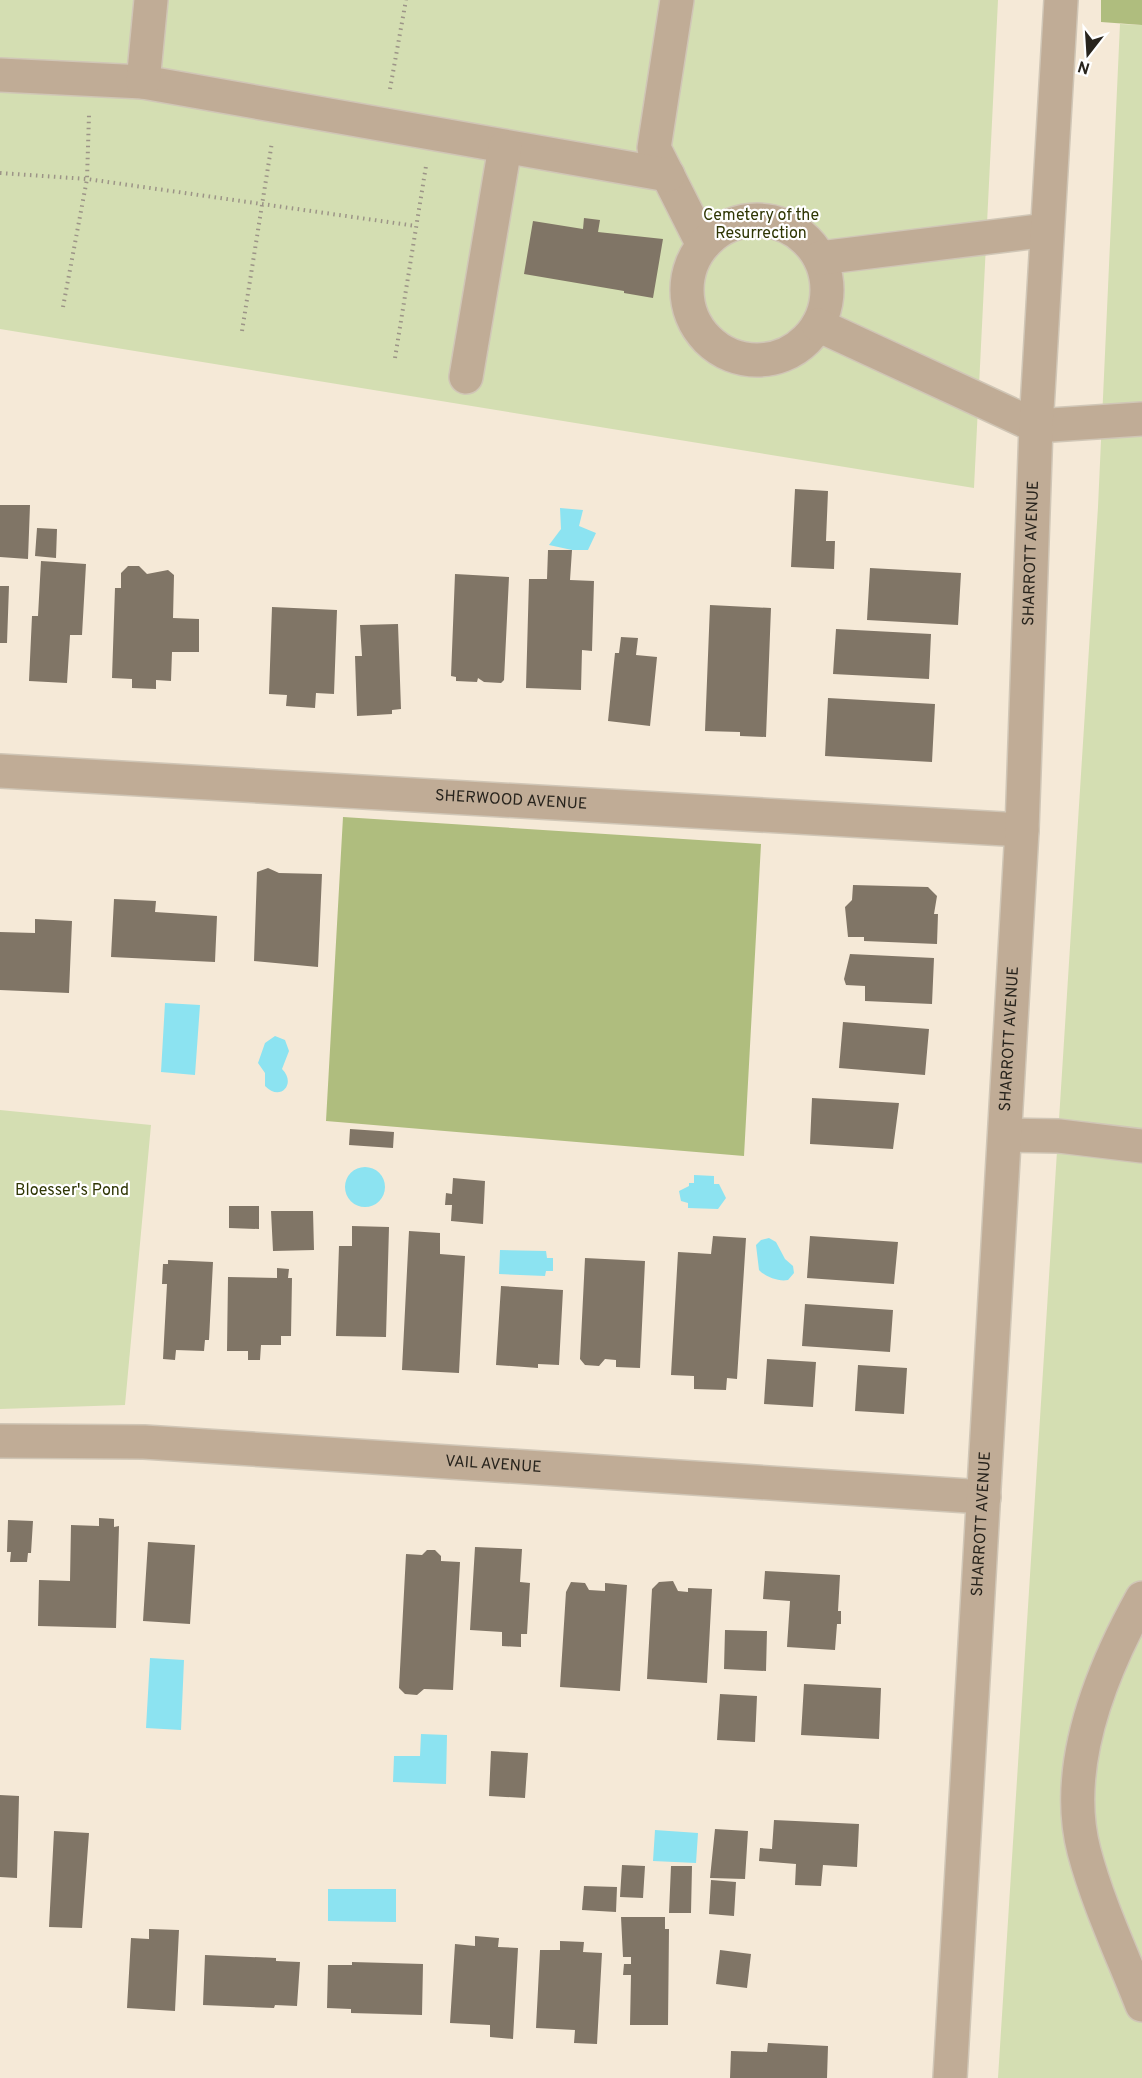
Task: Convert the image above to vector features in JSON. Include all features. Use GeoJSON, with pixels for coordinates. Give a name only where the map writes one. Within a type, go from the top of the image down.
{"type":"FeatureCollection","features":[{"type":"Feature","properties":{"kind":"street"},"geometry":{"type":"LineString","coordinates":[[143,82],[151,0]]}},
{"type":"Feature","properties":{"kind":"street"},"geometry":{"type":"LineString","coordinates":[[677,0],[654,148],[703,244]]}},
{"type":"Feature","properties":{"kind":"street","name":"SHARROTT AVENUE"},"geometry":{"type":"LineString","coordinates":[[950,2078],[1022,830],[1036,426],[1061,0]]}},
{"type":"Feature","properties":{"kind":"street"},"geometry":{"type":"LineString","coordinates":[[0,75],[143,82],[668,176]]}},
{"type":"Feature","properties":{"kind":"street"},"geometry":{"type":"LineString","coordinates":[[466,377],[505,147]]}},
{"type":"Feature","properties":{"kind":"street"},"geometry":{"type":"LineString","coordinates":[[765,220],[787,226],[806,240],[820,258],[826,280],[826,304],[818,325],[803,343],[783,355],[761,360],[737,357],[716,347],[700,331],[689,310],[686,287],[691,264],[703,244],[720,229],[742,221],[765,220]]}},
{"type":"Feature","properties":{"kind":"street"},"geometry":{"type":"LineString","coordinates":[[820,258],[1047,230]]}},
{"type":"Feature","properties":{"kind":"street"},"geometry":{"type":"LineString","coordinates":[[818,325],[1036,426],[1142,419]]}},
{"type":"Feature","properties":{"kind":"street","name":"SHERWOOD AVENUE"},"geometry":{"type":"LineString","coordinates":[[0,771],[1022,830]]}},
{"type":"Feature","properties":{"kind":"street"},"geometry":{"type":"LineString","coordinates":[[1005,1135],[1059,1136],[1142,1146]]}},
{"type":"Feature","properties":{"kind":"street","name":"VAIL AVENUE"},"geometry":{"type":"LineString","coordinates":[[0,1441],[144,1443],[984,1497]]}},
{"type":"Feature","properties":{"kind":"street"},"geometry":{"type":"LineString","coordinates":[[1142,1598],[1120,1637],[1093,1707],[1077,1790],[1083,1849],[1103,1913],[1142,2006]]}},
{"type":"Feature","properties":{"kind":"path"},"geometry":{"type":"LineString","coordinates":[[384,125],[406,0]]}},
{"type":"Feature","properties":{"kind":"path"},"geometry":{"type":"LineString","coordinates":[[63,306],[87,179],[90,80]]}},
{"type":"Feature","properties":{"kind":"path"},"geometry":{"type":"LineString","coordinates":[[242,331],[278,106]]}},
{"type":"Feature","properties":{"kind":"path"},"geometry":{"type":"LineString","coordinates":[[395,358],[431,133]]}},
{"type":"Feature","properties":{"kind":"path"},"geometry":{"type":"LineString","coordinates":[[0,173],[87,179],[416,226]]}},
{"type":"Feature","properties":{"kind":"green space","name":"Cemetery of the Resurrection"},"geometry":{"type":"Polygon","coordinates":[[[0,0],[998,0],[974,488],[0,329],[0,0]]]}},
{"type":"Feature","properties":{"kind":"green space"},"geometry":{"type":"Polygon","coordinates":[[[1101,0],[1142,0],[1142,25],[1101,22],[1101,0]]]}},
{"type":"Feature","properties":{"kind":"green space"},"geometry":{"type":"Polygon","coordinates":[[[1120,24],[1142,25],[1142,2078],[998,2078],[1098,507],[1120,24]]]}},
{"type":"Feature","properties":{"kind":"green space"},"geometry":{"type":"Polygon","coordinates":[[[343,817],[761,844],[744,1156],[326,1121],[343,817]]]}},
{"type":"Feature","properties":{"kind":"green space","name":"Bloesser's Pond"},"geometry":{"type":"Polygon","coordinates":[[[0,1110],[151,1125],[125,1405],[0,1409],[0,1110]]]}},
{"type":"Feature","properties":{"kind":"water"},"geometry":{"type":"Polygon","coordinates":[[[560,508],[583,510],[579,526],[596,533],[588,550],[572,550],[549,545],[561,529],[560,508]]]}},
{"type":"Feature","properties":{"kind":"water"},"geometry":{"type":"Polygon","coordinates":[[[165,1003],[200,1005],[195,1075],[161,1072],[165,1003]]]}},
{"type":"Feature","properties":{"kind":"water"},"geometry":{"type":"Polygon","coordinates":[[[275,1036],[285,1040],[289,1051],[282,1069],[288,1080],[285,1089],[281,1092],[265,1086],[265,1073],[258,1063],[265,1043],[275,1036]]]}},
{"type":"Feature","properties":{"kind":"water"},"geometry":{"type":"Polygon","coordinates":[[[365,1167],[373,1168],[379,1173],[384,1179],[384,1195],[379,1201],[373,1206],[365,1207],[357,1206],[351,1201],[346,1195],[345,1187],[346,1179],[351,1173],[357,1168],[365,1167]]]}},
{"type":"Feature","properties":{"kind":"water"},"geometry":{"type":"Polygon","coordinates":[[[694,1175],[714,1176],[714,1184],[719,1184],[726,1198],[718,1209],[688,1208],[688,1203],[681,1201],[679,1191],[689,1186],[689,1183],[694,1183],[694,1175]]]}},
{"type":"Feature","properties":{"kind":"water"},"geometry":{"type":"Polygon","coordinates":[[[769,1238],[776,1242],[785,1259],[793,1266],[794,1273],[788,1280],[772,1278],[759,1270],[756,1245],[761,1240],[769,1238]]]}},
{"type":"Feature","properties":{"kind":"water"},"geometry":{"type":"Polygon","coordinates":[[[500,1250],[546,1251],[547,1258],[553,1258],[553,1271],[546,1271],[545,1276],[499,1274],[500,1250]]]}},
{"type":"Feature","properties":{"kind":"water"},"geometry":{"type":"Polygon","coordinates":[[[150,1658],[184,1660],[181,1730],[146,1728],[150,1658]]]}},
{"type":"Feature","properties":{"kind":"water"},"geometry":{"type":"Polygon","coordinates":[[[421,1734],[447,1735],[446,1784],[393,1782],[394,1756],[420,1756],[421,1734]]]}},
{"type":"Feature","properties":{"kind":"water"},"geometry":{"type":"Polygon","coordinates":[[[655,1830],[698,1833],[696,1863],[653,1861],[655,1830]]]}},
{"type":"Feature","properties":{"kind":"water"},"geometry":{"type":"Polygon","coordinates":[[[328,1889],[396,1889],[396,1922],[328,1921],[328,1889]]]}},
{"type":"Feature","properties":{"kind":"building"},"geometry":{"type":"Polygon","coordinates":[[[584,218],[600,220],[598,232],[663,239],[653,298],[524,274],[533,221],[583,229],[584,218]]]}},
{"type":"Feature","properties":{"kind":"building"},"geometry":{"type":"Polygon","coordinates":[[[795,489],[828,491],[826,541],[835,541],[834,569],[791,567],[795,489]]]}},
{"type":"Feature","properties":{"kind":"building"},"geometry":{"type":"Polygon","coordinates":[[[0,505],[30,505],[28,559],[0,557],[0,505]]]}},
{"type":"Feature","properties":{"kind":"building"},"geometry":{"type":"Polygon","coordinates":[[[37,528],[57,529],[56,558],[35,556],[37,528]]]}},
{"type":"Feature","properties":{"kind":"building"},"geometry":{"type":"Polygon","coordinates":[[[548,550],[572,550],[570,580],[594,581],[592,651],[582,650],[581,690],[526,688],[529,579],[547,579],[548,550]]]}},
{"type":"Feature","properties":{"kind":"building"},"geometry":{"type":"Polygon","coordinates":[[[41,561],[86,564],[82,635],[70,635],[67,683],[29,681],[32,616],[38,616],[41,561]]]}},
{"type":"Feature","properties":{"kind":"building"},"geometry":{"type":"Polygon","coordinates":[[[128,566],[139,566],[147,574],[168,570],[174,575],[173,618],[199,619],[199,652],[172,652],[171,681],[156,680],[156,689],[132,688],[132,679],[112,678],[115,588],[121,588],[121,573],[128,566]]]}},
{"type":"Feature","properties":{"kind":"building"},"geometry":{"type":"Polygon","coordinates":[[[870,568],[961,573],[958,625],[867,620],[870,568]]]}},
{"type":"Feature","properties":{"kind":"building"},"geometry":{"type":"Polygon","coordinates":[[[455,574],[509,577],[504,680],[501,683],[484,682],[478,678],[477,682],[456,681],[456,677],[451,676],[455,574]]]}},
{"type":"Feature","properties":{"kind":"building"},"geometry":{"type":"Polygon","coordinates":[[[0,586],[9,586],[7,643],[0,643],[0,586]]]}},
{"type":"Feature","properties":{"kind":"building"},"geometry":{"type":"Polygon","coordinates":[[[710,605],[771,608],[766,737],[740,736],[740,732],[705,731],[710,605]]]}},
{"type":"Feature","properties":{"kind":"building"},"geometry":{"type":"Polygon","coordinates":[[[272,607],[337,610],[334,694],[316,693],[315,708],[286,706],[287,695],[269,694],[272,607]]]}},
{"type":"Feature","properties":{"kind":"building"},"geometry":{"type":"Polygon","coordinates":[[[398,624],[401,709],[392,710],[392,714],[357,716],[355,656],[362,656],[360,625],[398,624]]]}},
{"type":"Feature","properties":{"kind":"building"},"geometry":{"type":"Polygon","coordinates":[[[836,629],[931,634],[929,679],[833,674],[836,629]]]}},
{"type":"Feature","properties":{"kind":"building"},"geometry":{"type":"Polygon","coordinates":[[[621,637],[638,638],[636,655],[657,657],[650,726],[608,721],[615,653],[619,653],[621,637]]]}},
{"type":"Feature","properties":{"kind":"building"},"geometry":{"type":"Polygon","coordinates":[[[828,698],[935,704],[932,762],[825,756],[828,698]]]}},
{"type":"Feature","properties":{"kind":"building"},"geometry":{"type":"Polygon","coordinates":[[[268,868],[279,873],[322,874],[318,967],[254,961],[257,872],[268,868]]]}},
{"type":"Feature","properties":{"kind":"building"},"geometry":{"type":"Polygon","coordinates":[[[853,885],[928,887],[937,896],[934,914],[938,914],[937,944],[864,941],[864,937],[848,937],[845,907],[852,900],[853,885]]]}},
{"type":"Feature","properties":{"kind":"building"},"geometry":{"type":"Polygon","coordinates":[[[114,899],[156,901],[155,912],[217,916],[215,962],[111,957],[114,899]]]}},
{"type":"Feature","properties":{"kind":"building"},"geometry":{"type":"Polygon","coordinates":[[[35,919],[72,921],[69,993],[0,990],[0,932],[35,933],[35,919]]]}},
{"type":"Feature","properties":{"kind":"building"},"geometry":{"type":"Polygon","coordinates":[[[850,954],[934,958],[932,1004],[865,1001],[865,986],[846,985],[844,979],[850,954]]]}},
{"type":"Feature","properties":{"kind":"building"},"geometry":{"type":"Polygon","coordinates":[[[843,1022],[929,1029],[925,1075],[839,1068],[843,1022]]]}},
{"type":"Feature","properties":{"kind":"building"},"geometry":{"type":"Polygon","coordinates":[[[812,1098],[899,1103],[893,1149],[810,1144],[812,1098]]]}},
{"type":"Feature","properties":{"kind":"building"},"geometry":{"type":"Polygon","coordinates":[[[350,1129],[394,1132],[393,1148],[349,1145],[350,1129]]]}},
{"type":"Feature","properties":{"kind":"building"},"geometry":{"type":"Polygon","coordinates":[[[453,1178],[485,1181],[483,1224],[451,1221],[452,1205],[445,1205],[446,1193],[452,1194],[453,1178]]]}},
{"type":"Feature","properties":{"kind":"building"},"geometry":{"type":"Polygon","coordinates":[[[229,1206],[259,1206],[259,1229],[229,1228],[229,1206]]]}},
{"type":"Feature","properties":{"kind":"building"},"geometry":{"type":"Polygon","coordinates":[[[271,1211],[313,1211],[314,1250],[273,1251],[271,1211]]]}},
{"type":"Feature","properties":{"kind":"building"},"geometry":{"type":"Polygon","coordinates":[[[352,1226],[389,1227],[386,1337],[336,1336],[339,1246],[352,1246],[352,1226]]]}},
{"type":"Feature","properties":{"kind":"building"},"geometry":{"type":"Polygon","coordinates":[[[409,1231],[440,1233],[440,1254],[465,1256],[459,1373],[402,1370],[409,1231]]]}},
{"type":"Feature","properties":{"kind":"building"},"geometry":{"type":"Polygon","coordinates":[[[713,1236],[746,1238],[737,1379],[727,1378],[726,1390],[694,1389],[694,1376],[671,1375],[678,1252],[711,1254],[713,1236]]]}},
{"type":"Feature","properties":{"kind":"building"},"geometry":{"type":"Polygon","coordinates":[[[810,1236],[898,1242],[894,1284],[807,1278],[810,1236]]]}},
{"type":"Feature","properties":{"kind":"building"},"geometry":{"type":"Polygon","coordinates":[[[585,1258],[645,1261],[640,1368],[616,1367],[616,1360],[605,1359],[599,1366],[585,1365],[580,1359],[585,1258]]]}},
{"type":"Feature","properties":{"kind":"building"},"geometry":{"type":"Polygon","coordinates":[[[168,1260],[213,1262],[209,1340],[205,1340],[204,1351],[176,1350],[175,1360],[163,1359],[167,1284],[162,1284],[163,1264],[168,1264],[168,1260]]]}},
{"type":"Feature","properties":{"kind":"building"},"geometry":{"type":"Polygon","coordinates":[[[277,1268],[289,1269],[288,1278],[292,1278],[291,1336],[281,1336],[281,1345],[261,1345],[260,1360],[248,1360],[248,1351],[227,1351],[228,1277],[277,1278],[277,1268]]]}},
{"type":"Feature","properties":{"kind":"building"},"geometry":{"type":"Polygon","coordinates":[[[501,1286],[563,1290],[559,1365],[538,1364],[538,1368],[496,1365],[501,1286]]]}},
{"type":"Feature","properties":{"kind":"building"},"geometry":{"type":"Polygon","coordinates":[[[805,1304],[893,1310],[890,1352],[802,1346],[805,1304]]]}},
{"type":"Feature","properties":{"kind":"building"},"geometry":{"type":"Polygon","coordinates":[[[767,1359],[816,1362],[813,1407],[764,1404],[767,1359]]]}},
{"type":"Feature","properties":{"kind":"building"},"geometry":{"type":"Polygon","coordinates":[[[858,1365],[907,1368],[904,1414],[855,1411],[858,1365]]]}},
{"type":"Feature","properties":{"kind":"building"},"geometry":{"type":"Polygon","coordinates":[[[99,1518],[114,1519],[114,1527],[119,1526],[116,1628],[38,1626],[39,1580],[70,1581],[71,1525],[99,1526],[99,1518]]]}},
{"type":"Feature","properties":{"kind":"building"},"geometry":{"type":"Polygon","coordinates":[[[8,1520],[33,1521],[31,1553],[28,1553],[27,1562],[10,1562],[11,1552],[7,1552],[8,1520]]]}},
{"type":"Feature","properties":{"kind":"building"},"geometry":{"type":"Polygon","coordinates":[[[148,1542],[195,1545],[190,1624],[143,1621],[148,1542]]]}},
{"type":"Feature","properties":{"kind":"building"},"geometry":{"type":"Polygon","coordinates":[[[475,1547],[522,1549],[520,1582],[530,1583],[527,1634],[521,1634],[521,1647],[502,1646],[502,1632],[470,1630],[475,1547]]]}},
{"type":"Feature","properties":{"kind":"building"},"geometry":{"type":"Polygon","coordinates":[[[427,1550],[435,1550],[441,1556],[441,1561],[460,1562],[453,1690],[424,1689],[417,1695],[405,1694],[399,1688],[406,1554],[422,1555],[427,1550]]]}},
{"type":"Feature","properties":{"kind":"building"},"geometry":{"type":"Polygon","coordinates":[[[765,1571],[840,1575],[838,1611],[841,1611],[841,1624],[837,1624],[835,1650],[787,1647],[790,1601],[763,1599],[765,1571]]]}},
{"type":"Feature","properties":{"kind":"building"},"geometry":{"type":"Polygon","coordinates":[[[673,1581],[678,1591],[688,1592],[688,1588],[712,1589],[707,1683],[647,1679],[652,1589],[659,1582],[673,1581]]]}},
{"type":"Feature","properties":{"kind":"building"},"geometry":{"type":"Polygon","coordinates":[[[571,1582],[585,1583],[589,1590],[605,1591],[605,1583],[627,1585],[620,1691],[560,1687],[566,1592],[571,1582]]]}},
{"type":"Feature","properties":{"kind":"building"},"geometry":{"type":"Polygon","coordinates":[[[725,1630],[767,1631],[766,1671],[724,1669],[725,1630]]]}},
{"type":"Feature","properties":{"kind":"building"},"geometry":{"type":"Polygon","coordinates":[[[804,1684],[881,1688],[879,1739],[801,1735],[804,1684]]]}},
{"type":"Feature","properties":{"kind":"building"},"geometry":{"type":"Polygon","coordinates":[[[720,1694],[757,1696],[755,1742],[717,1740],[720,1694]]]}},
{"type":"Feature","properties":{"kind":"building"},"geometry":{"type":"Polygon","coordinates":[[[491,1751],[528,1753],[525,1798],[489,1796],[491,1751]]]}},
{"type":"Feature","properties":{"kind":"building"},"geometry":{"type":"Polygon","coordinates":[[[0,1795],[19,1796],[17,1878],[0,1877],[0,1795]]]}},
{"type":"Feature","properties":{"kind":"building"},"geometry":{"type":"Polygon","coordinates":[[[774,1820],[859,1824],[857,1867],[823,1865],[821,1886],[795,1885],[796,1864],[759,1861],[760,1848],[772,1849],[774,1820]]]}},
{"type":"Feature","properties":{"kind":"building"},"geometry":{"type":"Polygon","coordinates":[[[715,1829],[748,1831],[745,1879],[710,1878],[715,1829]]]}},
{"type":"Feature","properties":{"kind":"building"},"geometry":{"type":"Polygon","coordinates":[[[54,1831],[89,1833],[82,1928],[49,1927],[54,1831]]]}},
{"type":"Feature","properties":{"kind":"building"},"geometry":{"type":"Polygon","coordinates":[[[622,1865],[645,1866],[643,1898],[620,1897],[622,1865]]]}},
{"type":"Feature","properties":{"kind":"building"},"geometry":{"type":"Polygon","coordinates":[[[671,1866],[692,1866],[691,1913],[669,1913],[671,1866]]]}},
{"type":"Feature","properties":{"kind":"building"},"geometry":{"type":"Polygon","coordinates":[[[711,1880],[736,1882],[734,1916],[709,1914],[711,1880]]]}},
{"type":"Feature","properties":{"kind":"building"},"geometry":{"type":"Polygon","coordinates":[[[584,1886],[617,1887],[616,1912],[582,1910],[584,1886]]]}},
{"type":"Feature","properties":{"kind":"building"},"geometry":{"type":"Polygon","coordinates":[[[621,1917],[665,1917],[665,1929],[669,1929],[668,2025],[630,2025],[631,1975],[623,1975],[624,1964],[631,1964],[631,1957],[623,1957],[621,1917]]]}},
{"type":"Feature","properties":{"kind":"building"},"geometry":{"type":"Polygon","coordinates":[[[149,1929],[179,1930],[175,2011],[127,2008],[131,1938],[149,1939],[149,1929]]]}},
{"type":"Feature","properties":{"kind":"building"},"geometry":{"type":"Polygon","coordinates":[[[475,1936],[499,1938],[498,1947],[518,1948],[513,2039],[490,2037],[490,2025],[450,2023],[455,1944],[475,1946],[475,1936]]]}},
{"type":"Feature","properties":{"kind":"building"},"geometry":{"type":"Polygon","coordinates":[[[560,1941],[584,1942],[583,1952],[602,1953],[597,2044],[574,2043],[575,2030],[536,2028],[540,1950],[560,1950],[560,1941]]]}},
{"type":"Feature","properties":{"kind":"building"},"geometry":{"type":"Polygon","coordinates":[[[720,1950],[751,1954],[747,1988],[716,1984],[720,1950]]]}},
{"type":"Feature","properties":{"kind":"building"},"geometry":{"type":"Polygon","coordinates":[[[205,1955],[276,1958],[276,1961],[300,1962],[297,2006],[275,2005],[274,2008],[203,2005],[205,1955]]]}},
{"type":"Feature","properties":{"kind":"building"},"geometry":{"type":"Polygon","coordinates":[[[352,1962],[423,1964],[422,2015],[351,2013],[351,2009],[327,2008],[328,1965],[352,1965],[352,1962]]]}},
{"type":"Feature","properties":{"kind":"building"},"geometry":{"type":"Polygon","coordinates":[[[768,2043],[828,2046],[827,2078],[730,2078],[731,2051],[767,2052],[768,2043]]]}}]}
